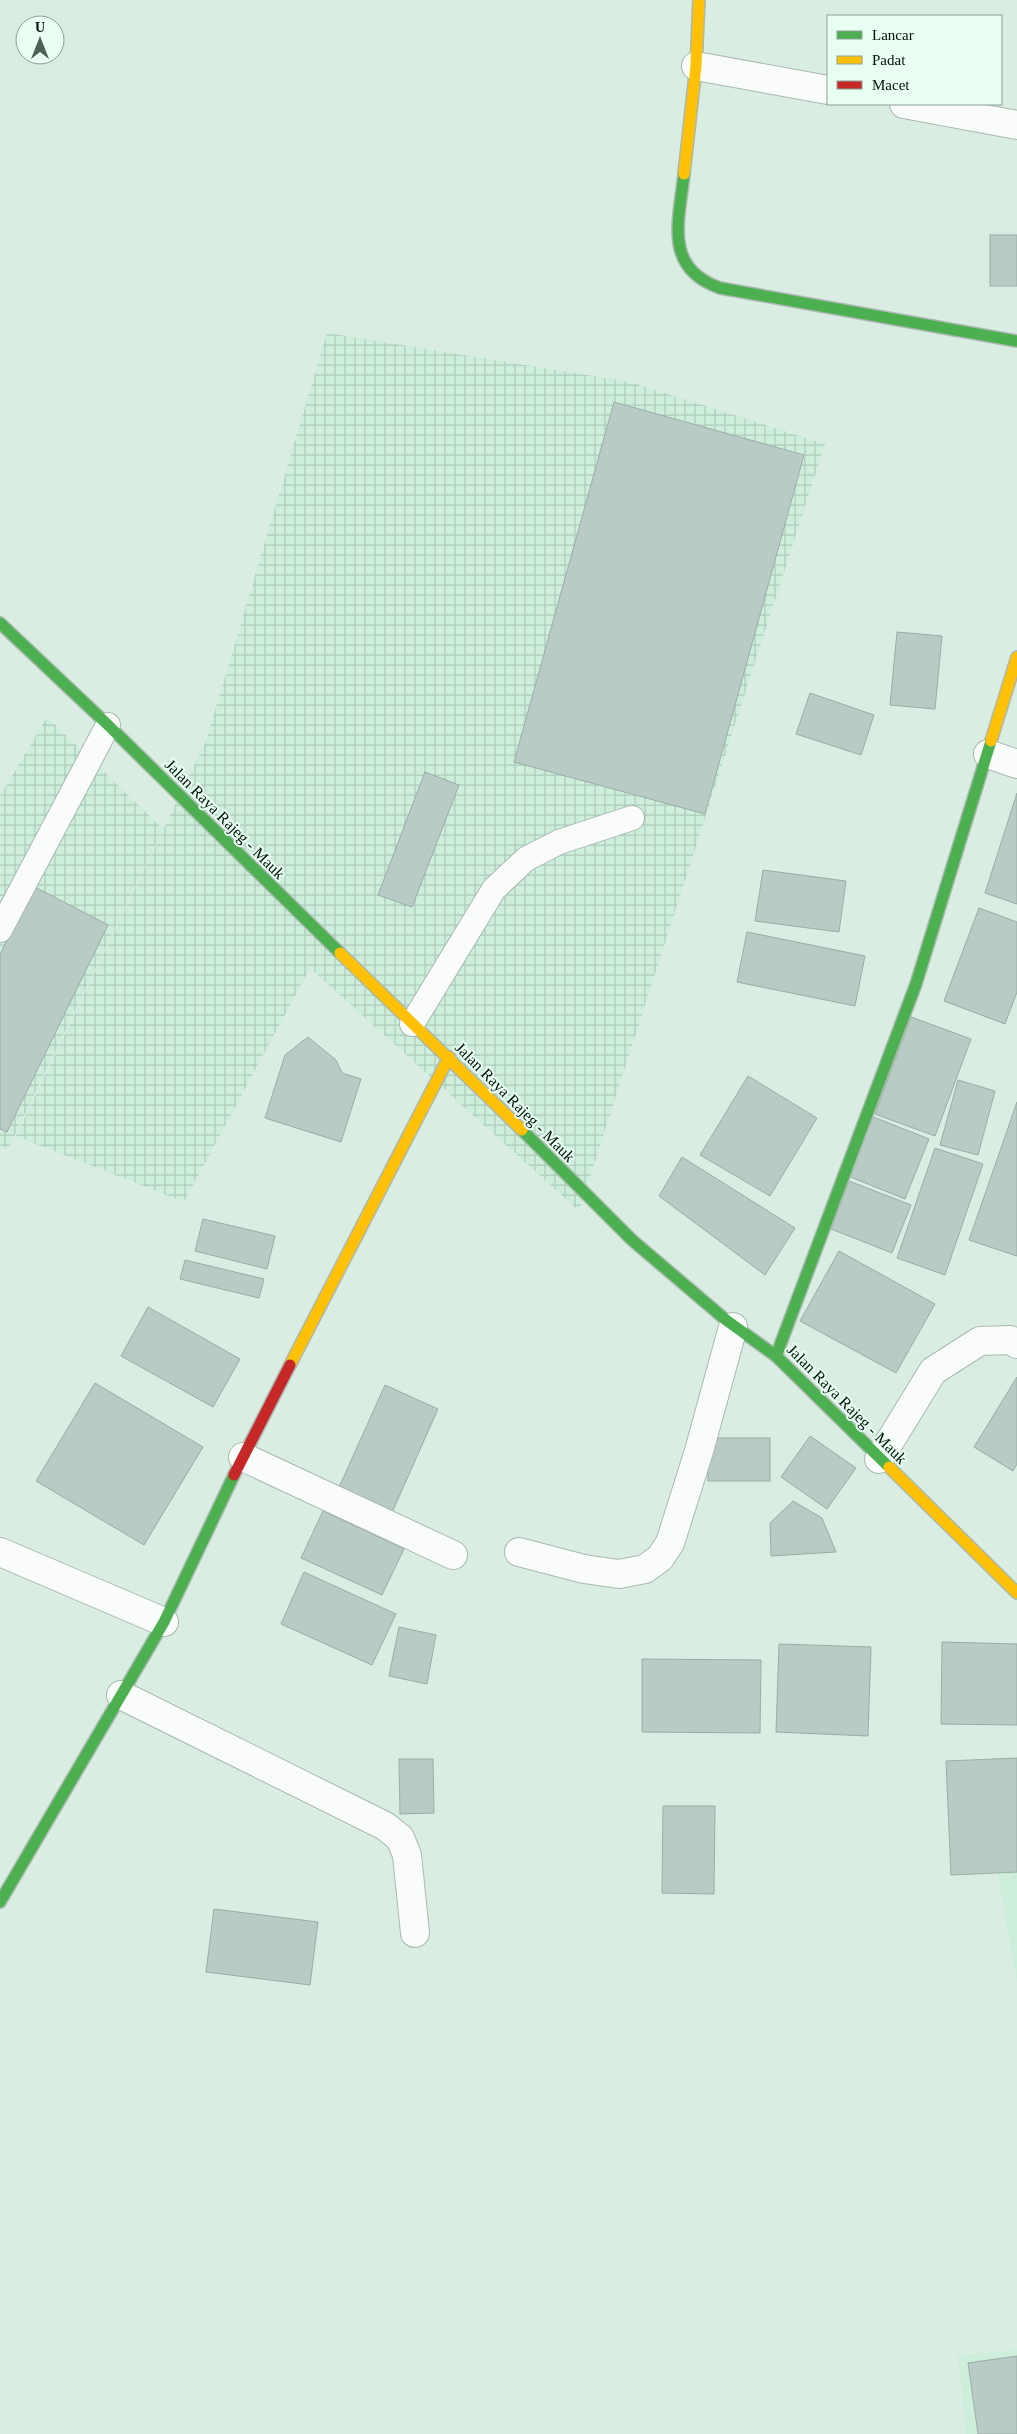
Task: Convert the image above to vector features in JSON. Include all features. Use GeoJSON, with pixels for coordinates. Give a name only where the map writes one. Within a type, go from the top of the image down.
{"type":"FeatureCollection","features":[{"type":"Feature","properties":{"kind":"street"},"geometry":{"type":"LineString","coordinates":[[699,0],[696,66],[677,240],[685,266],[691,274],[703,283],[720,288],[1017,341]]}},
{"type":"Feature","properties":{"kind":"street"},"geometry":{"type":"LineString","coordinates":[[696,66],[827,90]]}},
{"type":"Feature","properties":{"kind":"street"},"geometry":{"type":"LineString","coordinates":[[910,105],[1017,124]]}},
{"type":"Feature","properties":{"kind":"street","name":"Jalan Raya Rajeg - Mauk"},"geometry":{"type":"LineString","coordinates":[[0,623],[108,725],[412,1024],[449,1057],[614,1223],[732,1327],[776,1356],[879,1459],[1017,1592]]}},
{"type":"Feature","properties":{"kind":"street"},"geometry":{"type":"LineString","coordinates":[[776,1356],[916,984],[1017,657]]}},
{"type":"Feature","properties":{"kind":"street"},"geometry":{"type":"LineString","coordinates":[[988,754],[1017,764]]}},
{"type":"Feature","properties":{"kind":"street"},"geometry":{"type":"LineString","coordinates":[[0,1902],[164,1622],[243,1457],[449,1057]]}},
{"type":"Feature","properties":{"kind":"street"},"geometry":{"type":"LineString","coordinates":[[519,1552],[584,1569],[620,1574],[645,1569],[660,1558],[670,1542],[699,1451],[732,1327]]}},
{"type":"Feature","properties":{"kind":"street"},"geometry":{"type":"LineString","coordinates":[[879,1459],[933,1372],[980,1341],[1010,1340],[1017,1344]]}},
{"type":"Feature","properties":{"kind":"street"},"geometry":{"type":"LineString","coordinates":[[243,1457],[453,1555]]}},
{"type":"Feature","properties":{"kind":"street"},"geometry":{"type":"LineString","coordinates":[[0,1552],[164,1622]]}},
{"type":"Feature","properties":{"kind":"street"},"geometry":{"type":"LineString","coordinates":[[121,1695],[386,1826],[400,1838],[407,1855],[415,1933]]}},
{"type":"Feature","properties":{"kind":"lane"},"geometry":{"type":"LineString","coordinates":[[0,930],[108,725]]}},
{"type":"Feature","properties":{"kind":"lane"},"geometry":{"type":"LineString","coordinates":[[412,1024],[494,889],[513,871],[526,859],[559,842],[632,818]]}},
{"type":"Feature","properties":{"kind":"shaded area"},"geometry":{"type":"Polygon","coordinates":[[[327,333],[630,382],[825,444],[579,1211],[310,968],[184,1202],[16,1136],[206,741],[327,333]]]}},
{"type":"Feature","properties":{"kind":"shaded area"},"geometry":{"type":"Polygon","coordinates":[[[47,717],[163,829],[8,1149],[0,1145],[0,796],[47,717]]]}},
{"type":"Feature","properties":{"kind":"shaded area"},"geometry":{"type":"Polygon","coordinates":[[[1017,1868],[1017,1983],[997,1872],[1017,1868]]]}},
{"type":"Feature","properties":{"kind":"shaded area"},"geometry":{"type":"Polygon","coordinates":[[[1017,2350],[1017,2434],[966,2434],[958,2355],[1017,2350]]]}},
{"type":"Feature","properties":{"kind":"building"},"geometry":{"type":"Polygon","coordinates":[[[990,235],[1017,235],[1017,286],[990,286],[990,235]]]}},
{"type":"Feature","properties":{"kind":"building"},"geometry":{"type":"Polygon","coordinates":[[[614,402],[804,455],[705,814],[514,762],[614,402]]]}},
{"type":"Feature","properties":{"kind":"building"},"geometry":{"type":"Polygon","coordinates":[[[897,632],[942,636],[935,709],[890,705],[897,632]]]}},
{"type":"Feature","properties":{"kind":"building"},"geometry":{"type":"Polygon","coordinates":[[[810,693],[874,715],[861,755],[796,734],[810,693]]]}},
{"type":"Feature","properties":{"kind":"building"},"geometry":{"type":"Polygon","coordinates":[[[425,772],[459,785],[412,907],[378,895],[425,772]]]}},
{"type":"Feature","properties":{"kind":"building"},"geometry":{"type":"Polygon","coordinates":[[[1017,793],[1017,904],[985,893],[1017,793]]]}},
{"type":"Feature","properties":{"kind":"building"},"geometry":{"type":"Polygon","coordinates":[[[763,870],[846,881],[839,932],[755,921],[763,870]]]}},
{"type":"Feature","properties":{"kind":"building"},"geometry":{"type":"Polygon","coordinates":[[[35,887],[108,925],[7,1132],[0,1129],[0,954],[35,887]]]}},
{"type":"Feature","properties":{"kind":"building"},"geometry":{"type":"Polygon","coordinates":[[[979,908],[1017,922],[1017,992],[1005,1024],[944,1001],[979,908]]]}},
{"type":"Feature","properties":{"kind":"building"},"geometry":{"type":"Polygon","coordinates":[[[747,932],[865,956],[855,1006],[737,982],[747,932]]]}},
{"type":"Feature","properties":{"kind":"building"},"geometry":{"type":"Polygon","coordinates":[[[911,1017],[971,1039],[935,1136],[875,1114],[911,1017]]]}},
{"type":"Feature","properties":{"kind":"building"},"geometry":{"type":"Polygon","coordinates":[[[308,1037],[336,1060],[342,1073],[361,1079],[341,1142],[265,1118],[285,1055],[308,1037]]]}},
{"type":"Feature","properties":{"kind":"building"},"geometry":{"type":"Polygon","coordinates":[[[748,1076],[817,1118],[770,1196],[700,1155],[748,1076]]]}},
{"type":"Feature","properties":{"kind":"building"},"geometry":{"type":"Polygon","coordinates":[[[958,1080],[995,1091],[978,1155],[940,1145],[958,1080]]]}},
{"type":"Feature","properties":{"kind":"building"},"geometry":{"type":"Polygon","coordinates":[[[1017,1102],[1017,1256],[969,1240],[1017,1102]]]}},
{"type":"Feature","properties":{"kind":"building"},"geometry":{"type":"Polygon","coordinates":[[[871,1116],[929,1139],[905,1199],[848,1176],[871,1116]]]}},
{"type":"Feature","properties":{"kind":"building"},"geometry":{"type":"Polygon","coordinates":[[[935,1148],[983,1164],[945,1275],[897,1258],[935,1148]]]}},
{"type":"Feature","properties":{"kind":"building"},"geometry":{"type":"Polygon","coordinates":[[[682,1157],[795,1228],[765,1275],[659,1196],[682,1157]]]}},
{"type":"Feature","properties":{"kind":"building"},"geometry":{"type":"Polygon","coordinates":[[[849,1181],[911,1205],[892,1253],[831,1229],[849,1181]]]}},
{"type":"Feature","properties":{"kind":"building"},"geometry":{"type":"Polygon","coordinates":[[[203,1219],[275,1236],[267,1269],[195,1251],[203,1219]]]}},
{"type":"Feature","properties":{"kind":"building"},"geometry":{"type":"Polygon","coordinates":[[[839,1251],[935,1304],[896,1373],[800,1321],[839,1251]]]}},
{"type":"Feature","properties":{"kind":"building"},"geometry":{"type":"Polygon","coordinates":[[[185,1260],[264,1279],[259,1298],[180,1279],[185,1260]]]}},
{"type":"Feature","properties":{"kind":"building"},"geometry":{"type":"Polygon","coordinates":[[[148,1307],[240,1359],[213,1407],[121,1356],[148,1307]]]}},
{"type":"Feature","properties":{"kind":"building"},"geometry":{"type":"Polygon","coordinates":[[[1017,1377],[1017,1464],[1013,1471],[974,1447],[1017,1377]]]}},
{"type":"Feature","properties":{"kind":"building"},"geometry":{"type":"Polygon","coordinates":[[[95,1383],[203,1447],[144,1545],[36,1481],[95,1383]]]}},
{"type":"Feature","properties":{"kind":"building"},"geometry":{"type":"Polygon","coordinates":[[[385,1385],[438,1409],[390,1517],[336,1494],[385,1385]]]}},
{"type":"Feature","properties":{"kind":"building"},"geometry":{"type":"Polygon","coordinates":[[[810,1436],[856,1468],[827,1509],[781,1477],[810,1436]]]}},
{"type":"Feature","properties":{"kind":"building"},"geometry":{"type":"Polygon","coordinates":[[[708,1438],[770,1438],[770,1481],[708,1481],[708,1438]]]}},
{"type":"Feature","properties":{"kind":"building"},"geometry":{"type":"Polygon","coordinates":[[[793,1501],[822,1518],[836,1552],[771,1556],[770,1523],[793,1501]]]}},
{"type":"Feature","properties":{"kind":"building"},"geometry":{"type":"Polygon","coordinates":[[[323,1511],[404,1549],[382,1595],[301,1558],[323,1511]]]}},
{"type":"Feature","properties":{"kind":"building"},"geometry":{"type":"Polygon","coordinates":[[[304,1572],[396,1614],[372,1665],[281,1624],[304,1572]]]}},
{"type":"Feature","properties":{"kind":"building"},"geometry":{"type":"Polygon","coordinates":[[[399,1627],[436,1635],[427,1684],[389,1676],[399,1627]]]}},
{"type":"Feature","properties":{"kind":"building"},"geometry":{"type":"Polygon","coordinates":[[[942,1642],[1017,1644],[1017,1725],[941,1724],[942,1642]]]}},
{"type":"Feature","properties":{"kind":"building"},"geometry":{"type":"Polygon","coordinates":[[[779,1644],[871,1647],[868,1736],[776,1732],[779,1644]]]}},
{"type":"Feature","properties":{"kind":"building"},"geometry":{"type":"Polygon","coordinates":[[[642,1659],[761,1660],[760,1733],[642,1732],[642,1659]]]}},
{"type":"Feature","properties":{"kind":"building"},"geometry":{"type":"Polygon","coordinates":[[[1017,1758],[1017,1872],[951,1875],[946,1761],[1017,1758]]]}},
{"type":"Feature","properties":{"kind":"building"},"geometry":{"type":"Polygon","coordinates":[[[399,1759],[433,1759],[434,1813],[400,1814],[399,1759]]]}},
{"type":"Feature","properties":{"kind":"building"},"geometry":{"type":"Polygon","coordinates":[[[663,1806],[715,1806],[714,1894],[662,1893],[663,1806]]]}},
{"type":"Feature","properties":{"kind":"building"},"geometry":{"type":"Polygon","coordinates":[[[214,1909],[318,1922],[310,1985],[206,1972],[214,1909]]]}},
{"type":"Feature","properties":{"kind":"building"},"geometry":{"type":"Polygon","coordinates":[[[1017,2356],[1017,2434],[978,2434],[968,2363],[1017,2356]]]}},
{"type":"Feature","properties":{"kind":"traffic: fast"},"geometry":{"type":"LineString","coordinates":[[684,174],[678,225],[679,241],[682,256],[690,268],[702,279],[720,288],[1017,341]]}},
{"type":"Feature","properties":{"kind":"traffic: fast"},"geometry":{"type":"LineString","coordinates":[[0,623],[108,725],[340,953]]}},
{"type":"Feature","properties":{"kind":"traffic: fast"},"geometry":{"type":"LineString","coordinates":[[776,1356],[916,984],[991,741]]}},
{"type":"Feature","properties":{"kind":"traffic: fast"},"geometry":{"type":"LineString","coordinates":[[522,1130],[632,1240],[726,1320],[776,1356],[889,1467]]}},
{"type":"Feature","properties":{"kind":"traffic: fast"},"geometry":{"type":"LineString","coordinates":[[0,1902],[164,1622],[234,1475]]}},
{"type":"Feature","properties":{"kind":"traffic: slow"},"geometry":{"type":"LineString","coordinates":[[684,174],[696,66],[699,0]]}},
{"type":"Feature","properties":{"kind":"traffic: slow"},"geometry":{"type":"LineString","coordinates":[[991,741],[1017,657]]}},
{"type":"Feature","properties":{"kind":"traffic: slow"},"geometry":{"type":"LineString","coordinates":[[340,953],[522,1130]]}},
{"type":"Feature","properties":{"kind":"traffic: slow"},"geometry":{"type":"LineString","coordinates":[[290,1365],[449,1057]]}},
{"type":"Feature","properties":{"kind":"traffic: slow"},"geometry":{"type":"LineString","coordinates":[[889,1467],[1017,1593]]}},
{"type":"Feature","properties":{"kind":"traffic: jam"},"geometry":{"type":"LineString","coordinates":[[234,1475],[290,1365]]}}]}
